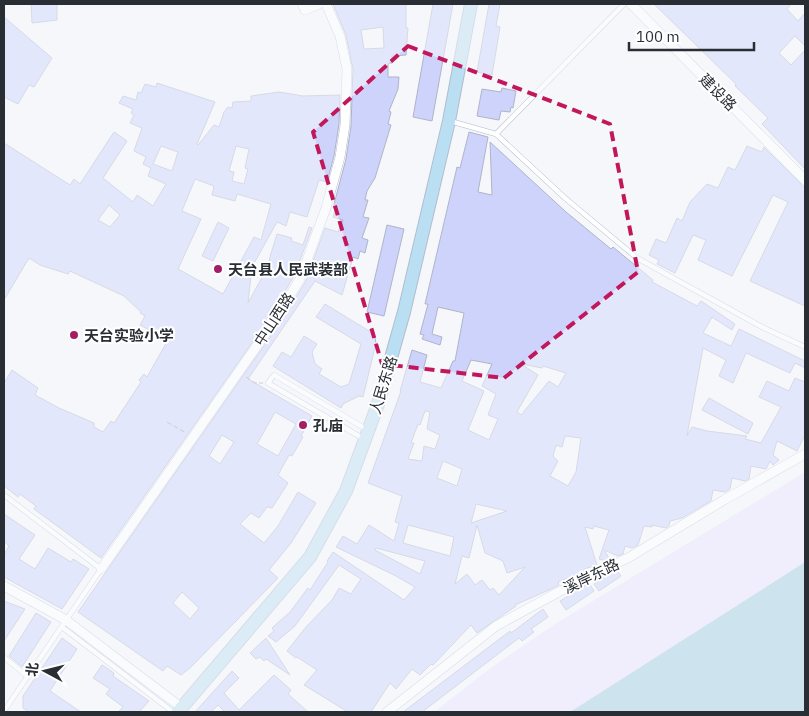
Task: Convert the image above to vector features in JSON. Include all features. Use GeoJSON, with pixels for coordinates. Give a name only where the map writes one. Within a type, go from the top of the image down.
{"type":"FeatureCollection","features":[{"type":"Feature","properties":{"kind":"main road","name":"人民东路"},"geometry":{"type":"LineString","coordinates":[[178,711],[310,556],[346,491],[378,404],[404,312],[449,121],[471,4]]}},
{"type":"Feature","properties":{"kind":"street"},"geometry":{"type":"LineString","coordinates":[[302,4],[304,10],[319,4]]}},
{"type":"Feature","properties":{"kind":"street","name":"中山西路"},"geometry":{"type":"LineString","coordinates":[[101,569],[275,320],[300,279],[326,208],[340,157],[345,125],[347,69],[340,36],[326,4]]}},
{"type":"Feature","properties":{"kind":"street","name":"建设路"},"geometry":{"type":"LineString","coordinates":[[631,4],[805,180]]}},
{"type":"Feature","properties":{"kind":"street","name":"溪岸东路"},"geometry":{"type":"LineString","coordinates":[[387,712],[496,626],[577,582],[628,558],[805,454]]}},
{"type":"Feature","properties":{"kind":"street"},"geometry":{"type":"LineString","coordinates":[[4,586],[64,623],[178,711]]}},
{"type":"Feature","properties":{"kind":"lane"},"geometry":{"type":"LineString","coordinates":[[496,134],[624,4]]}},
{"type":"Feature","properties":{"kind":"lane"},"geometry":{"type":"LineString","coordinates":[[449,121],[496,134],[565,198],[637,258],[762,327],[805,347]]}},
{"type":"Feature","properties":{"kind":"lane"},"geometry":{"type":"LineString","coordinates":[[274,375],[367,435],[268,383],[274,375]]}},
{"type":"Feature","properties":{"kind":"lane"},"geometry":{"type":"LineString","coordinates":[[4,495],[101,569],[4,711]]}},
{"type":"Feature","properties":{"kind":"lane"},"geometry":{"type":"LineString","coordinates":[[4,657],[28,677]]}},
{"type":"Feature","properties":{"kind":"path"},"geometry":{"type":"LineString","coordinates":[[238,373],[255,383],[268,383]]}},
{"type":"Feature","properties":{"kind":"path"},"geometry":{"type":"LineString","coordinates":[[167,422],[194,437]]}},
{"type":"Feature","properties":{"kind":"highlighted area"},"geometry":{"type":"Polygon","coordinates":[[[408,46],[610,124],[638,272],[504,378],[382,364],[313,132],[408,46]]]}},
{"type":"Feature","properties":{"kind":"shaded area"},"geometry":{"type":"Polygon","coordinates":[[[805,472],[805,562],[570,712],[434,712],[492,667],[555,624],[805,472]]]}},
{"type":"Feature","properties":{"kind":"water"},"geometry":{"type":"Polygon","coordinates":[[[805,562],[805,712],[570,712],[805,562]]]}},
{"type":"Feature","properties":{"kind":"building"},"geometry":{"type":"Polygon","coordinates":[[[31,4],[57,4],[57,20],[32,23],[31,4]]]}},
{"type":"Feature","properties":{"kind":"building"},"geometry":{"type":"Polygon","coordinates":[[[333,4],[406,4],[406,28],[408,28],[406,55],[392,56],[392,63],[388,63],[388,77],[399,77],[398,89],[389,111],[391,112],[388,124],[391,125],[375,178],[367,191],[365,200],[368,200],[363,217],[369,218],[362,238],[368,240],[365,253],[360,251],[358,259],[353,257],[342,295],[315,281],[248,379],[312,416],[301,436],[303,437],[292,456],[289,455],[278,475],[288,483],[272,508],[267,507],[259,518],[251,513],[240,524],[264,543],[278,526],[298,492],[316,503],[291,543],[269,570],[278,578],[191,667],[181,675],[167,666],[163,671],[78,612],[280,323],[306,281],[325,228],[338,232],[343,220],[333,217],[336,208],[333,208],[346,159],[351,126],[353,69],[346,35],[333,4]],[[383,27],[361,30],[364,49],[384,48],[383,27]],[[275,412],[257,444],[278,456],[296,424],[275,412]],[[222,435],[209,456],[220,464],[234,442],[222,435]],[[182,592],[173,603],[190,619],[199,608],[182,592]]]}},
{"type":"Feature","properties":{"kind":"building"},"geometry":{"type":"Polygon","coordinates":[[[433,4],[453,4],[432,121],[413,117],[433,4]]]}},
{"type":"Feature","properties":{"kind":"building"},"geometry":{"type":"Polygon","coordinates":[[[489,4],[500,4],[496,26],[500,27],[492,75],[477,72],[489,4]]]}},
{"type":"Feature","properties":{"kind":"building"},"geometry":{"type":"Polygon","coordinates":[[[654,4],[791,4],[787,9],[798,21],[805,13],[805,46],[795,36],[779,53],[791,65],[805,50],[805,169],[762,124],[768,118],[654,4]]]}},
{"type":"Feature","properties":{"kind":"building"},"geometry":{"type":"Polygon","coordinates":[[[4,17],[52,58],[34,87],[29,85],[18,104],[4,97],[4,17]]]}},
{"type":"Feature","properties":{"kind":"building"},"geometry":{"type":"Polygon","coordinates":[[[157,83],[215,102],[198,145],[214,125],[219,127],[224,112],[228,107],[232,108],[233,102],[251,101],[251,96],[279,92],[303,96],[340,95],[339,124],[334,156],[327,182],[319,180],[307,217],[290,212],[286,226],[277,222],[252,267],[248,303],[271,261],[269,260],[277,234],[292,238],[291,241],[303,245],[309,227],[312,228],[294,276],[270,317],[101,558],[34,509],[36,506],[20,494],[18,497],[4,486],[4,383],[12,370],[38,388],[35,395],[94,423],[94,427],[103,432],[111,421],[114,423],[141,382],[139,380],[144,374],[147,377],[168,340],[140,325],[145,316],[124,296],[70,271],[68,274],[40,265],[29,258],[4,300],[4,143],[70,185],[74,179],[80,184],[114,132],[127,141],[103,178],[133,202],[137,195],[153,206],[166,184],[148,176],[151,168],[143,164],[146,157],[134,151],[142,128],[130,123],[134,115],[131,113],[133,109],[119,103],[123,96],[136,100],[138,92],[141,93],[145,84],[156,87],[157,83]],[[161,146],[153,164],[172,171],[178,152],[161,146]],[[236,146],[229,171],[234,172],[232,181],[244,184],[248,169],[245,168],[249,149],[236,146]],[[195,179],[182,211],[201,219],[178,269],[223,294],[254,237],[261,240],[271,204],[237,194],[235,201],[212,195],[214,186],[195,179]],[[109,205],[98,220],[110,227],[120,215],[109,205]]]}},
{"type":"Feature","properties":{"kind":"building"},"geometry":{"type":"Polygon","coordinates":[[[502,88],[516,91],[513,108],[511,107],[510,112],[501,111],[499,120],[477,116],[482,89],[501,92],[502,88]]]}},
{"type":"Feature","properties":{"kind":"building"},"geometry":{"type":"Polygon","coordinates":[[[469,132],[488,137],[478,192],[492,195],[490,142],[566,212],[611,249],[613,247],[653,280],[652,282],[697,306],[701,301],[735,324],[732,330],[712,317],[703,333],[731,346],[739,329],[805,361],[805,368],[795,363],[790,373],[746,353],[733,383],[719,376],[726,360],[703,348],[687,436],[692,427],[707,431],[747,436],[745,439],[761,443],[781,407],[759,397],[767,381],[789,391],[795,378],[805,382],[805,435],[797,451],[777,441],[773,455],[779,460],[773,465],[770,461],[766,469],[751,466],[749,479],[745,481],[732,478],[730,489],[725,492],[713,490],[711,501],[682,518],[670,521],[669,526],[666,528],[652,525],[652,527],[644,526],[638,545],[632,548],[625,546],[623,554],[618,556],[604,550],[610,560],[599,559],[609,530],[594,526],[593,529],[585,527],[597,565],[584,569],[585,571],[558,582],[559,585],[515,605],[477,633],[471,625],[433,665],[431,664],[420,675],[412,669],[396,689],[390,683],[371,712],[348,712],[304,685],[317,670],[287,651],[306,627],[332,600],[339,588],[351,594],[361,579],[339,565],[295,626],[276,642],[268,636],[274,631],[272,628],[290,612],[308,588],[310,590],[333,552],[404,600],[415,587],[336,547],[343,536],[357,544],[369,525],[394,541],[399,523],[395,522],[402,496],[368,483],[401,391],[412,350],[427,355],[420,382],[441,388],[453,361],[455,361],[464,313],[438,307],[432,334],[442,337],[440,345],[422,339],[424,335],[420,334],[428,304],[425,304],[457,167],[460,168],[469,132]],[[471,360],[462,381],[484,391],[468,430],[489,440],[498,419],[488,415],[496,394],[482,386],[492,364],[471,360]],[[521,364],[538,375],[517,412],[521,415],[549,381],[558,387],[566,373],[543,366],[542,368],[521,364]],[[425,411],[420,425],[418,424],[411,443],[414,443],[408,459],[422,461],[424,446],[435,449],[440,435],[427,429],[430,412],[425,411]],[[565,436],[562,447],[556,445],[553,456],[558,461],[550,476],[568,486],[576,472],[581,438],[565,436]],[[443,461],[437,478],[457,486],[462,469],[443,461]],[[476,504],[471,523],[507,511],[476,504]],[[408,525],[403,543],[450,556],[454,537],[408,525]],[[477,525],[469,558],[462,556],[455,584],[467,574],[475,585],[482,580],[490,590],[493,588],[499,595],[525,567],[507,573],[503,561],[485,553],[477,525]],[[376,548],[375,550],[420,574],[425,561],[376,548]]]}},
{"type":"Feature","properties":{"kind":"building"},"geometry":{"type":"Polygon","coordinates":[[[747,146],[762,152],[764,147],[805,188],[805,306],[750,281],[788,202],[773,195],[732,276],[698,260],[706,240],[693,235],[675,273],[657,264],[659,260],[649,255],[656,239],[666,243],[677,218],[682,221],[690,202],[707,184],[718,188],[728,167],[735,170],[747,146]]]}},
{"type":"Feature","properties":{"kind":"building"},"geometry":{"type":"Polygon","coordinates":[[[218,222],[229,228],[213,261],[202,256],[218,222]]]}},
{"type":"Feature","properties":{"kind":"building"},"geometry":{"type":"Polygon","coordinates":[[[387,225],[404,229],[384,316],[367,312],[387,225]]]}},
{"type":"Feature","properties":{"kind":"building"},"geometry":{"type":"Polygon","coordinates":[[[325,304],[374,334],[376,343],[363,397],[359,396],[343,404],[341,408],[273,366],[282,352],[291,357],[304,336],[317,344],[312,352],[315,364],[322,369],[319,374],[341,387],[349,384],[361,344],[316,317],[325,304]]]}},
{"type":"Feature","properties":{"kind":"building"},"geometry":{"type":"Polygon","coordinates":[[[709,398],[753,423],[748,434],[702,410],[709,398]]]}},
{"type":"Feature","properties":{"kind":"building"},"geometry":{"type":"Polygon","coordinates":[[[4,514],[35,535],[19,559],[35,569],[48,548],[71,562],[73,559],[89,569],[62,609],[4,577],[4,555],[9,546],[4,541],[4,514]]]}},
{"type":"Feature","properties":{"kind":"building"},"geometry":{"type":"Polygon","coordinates":[[[617,570],[621,576],[599,591],[594,584],[617,570]]]}},
{"type":"Feature","properties":{"kind":"building"},"geometry":{"type":"Polygon","coordinates":[[[589,583],[594,591],[566,610],[560,601],[589,583]]]}},
{"type":"Feature","properties":{"kind":"building"},"geometry":{"type":"Polygon","coordinates":[[[4,601],[25,609],[4,641],[4,601]]]}},
{"type":"Feature","properties":{"kind":"building"},"geometry":{"type":"Polygon","coordinates":[[[543,609],[548,617],[531,629],[534,632],[522,641],[519,638],[422,712],[403,712],[510,631],[511,633],[543,609]]]}},
{"type":"Feature","properties":{"kind":"building"},"geometry":{"type":"Polygon","coordinates":[[[36,613],[51,622],[22,667],[9,656],[36,613]]]}},
{"type":"Feature","properties":{"kind":"building"},"geometry":{"type":"Polygon","coordinates":[[[62,638],[77,649],[50,691],[81,712],[29,712],[23,708],[23,696],[62,638]]]}},
{"type":"Feature","properties":{"kind":"building"},"geometry":{"type":"Polygon","coordinates":[[[266,638],[290,675],[266,659],[264,661],[260,657],[256,659],[250,653],[266,638]]]}},
{"type":"Feature","properties":{"kind":"building"},"geometry":{"type":"Polygon","coordinates":[[[102,665],[114,673],[113,676],[149,701],[139,712],[118,712],[123,707],[106,694],[110,689],[93,678],[102,665]]]}},
{"type":"Feature","properties":{"kind":"building"},"geometry":{"type":"Polygon","coordinates":[[[232,671],[239,678],[224,693],[239,710],[274,675],[291,690],[288,694],[308,712],[225,712],[218,705],[211,712],[195,712],[232,671]]]}},
{"type":"Feature","properties":{"kind":"place","name":"天台县人民武装部"},"geometry":{"type":"Point","coordinates":[218,269]}},
{"type":"Feature","properties":{"kind":"place","name":"天台实验小学"},"geometry":{"type":"Point","coordinates":[74,335]}},
{"type":"Feature","properties":{"kind":"place","name":"孔庙"},"geometry":{"type":"Point","coordinates":[303,425]}}]}
